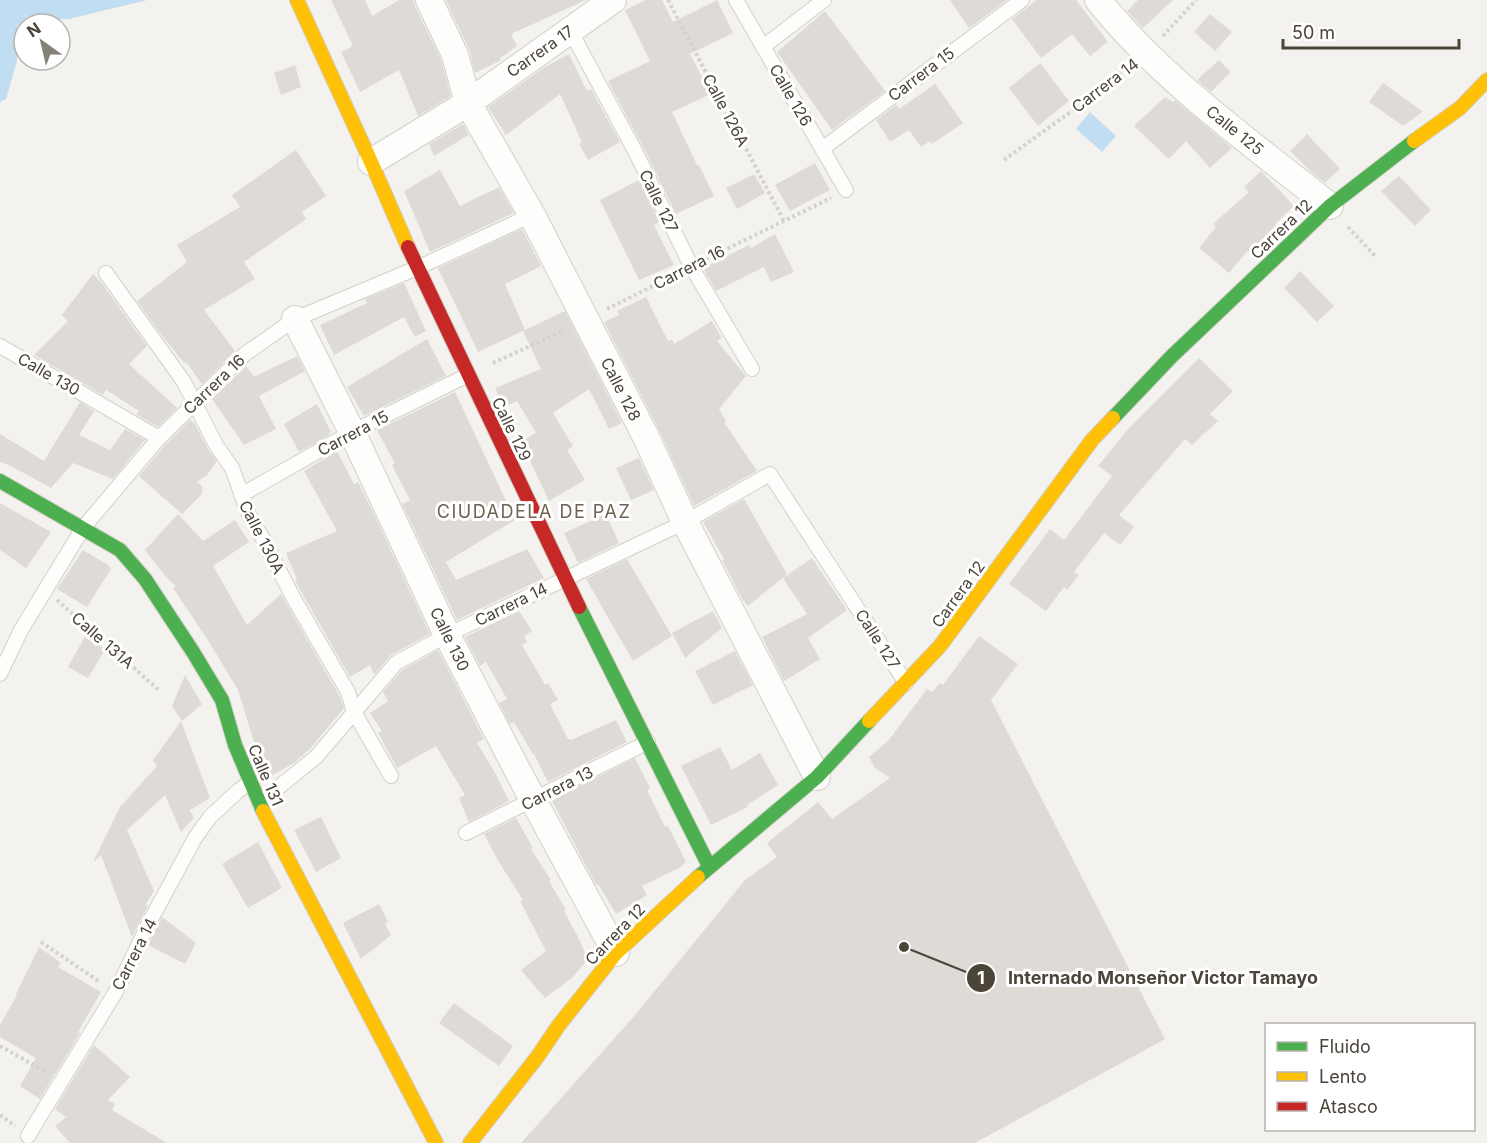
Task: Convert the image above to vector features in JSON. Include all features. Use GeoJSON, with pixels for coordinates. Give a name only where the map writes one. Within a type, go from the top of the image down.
{"type":"FeatureCollection","features":[{"type":"Feature","properties":{"kind":"street","name":"Calle 129"},"geometry":{"type":"LineString","coordinates":[[297,0],[417,268],[565,578],[709,866]]}},
{"type":"Feature","properties":{"kind":"street","name":"Calle 128"},"geometry":{"type":"LineString","coordinates":[[429,0],[454,55],[468,103],[532,215],[646,437],[685,522],[817,777]]}},
{"type":"Feature","properties":{"kind":"street","name":"Carrera 17"},"geometry":{"type":"LineString","coordinates":[[371,162],[468,103],[613,0]]}},
{"type":"Feature","properties":{"kind":"street","name":"Calle 125"},"geometry":{"type":"LineString","coordinates":[[1098,0],[1116,22],[1183,88],[1330,206]]}},
{"type":"Feature","properties":{"kind":"street","name":"Carrera 12"},"geometry":{"type":"LineString","coordinates":[[470,1143],[538,1056],[559,1024],[616,953],[709,866],[817,777],[940,646],[1092,440],[1172,356],[1330,206],[1392,157],[1461,108],[1487,80]]}},
{"type":"Feature","properties":{"kind":"street","name":"Calle 130"},"geometry":{"type":"LineString","coordinates":[[295,319],[352,432],[447,635],[616,953]]}},
{"type":"Feature","properties":{"kind":"street","name":"Calle 131"},"geometry":{"type":"LineString","coordinates":[[0,482],[120,550],[145,579],[187,642],[222,700],[236,745],[259,803],[436,1143]]}},
{"type":"Feature","properties":{"kind":"lane","name":"Calle 126"},"geometry":{"type":"LineString","coordinates":[[736,0],[846,190]]}},
{"type":"Feature","properties":{"kind":"lane"},"geometry":{"type":"LineString","coordinates":[[763,47],[824,0]]}},
{"type":"Feature","properties":{"kind":"lane","name":"Carrera 15"},"geometry":{"type":"LineString","coordinates":[[822,149],[1022,0]]}},
{"type":"Feature","properties":{"kind":"lane","name":"Calle 127"},"geometry":{"type":"LineString","coordinates":[[570,30],[635,151],[691,266],[752,369]]}},
{"type":"Feature","properties":{"kind":"lane","name":"Carrera 16"},"geometry":{"type":"LineString","coordinates":[[0,674],[21,630],[83,528],[159,438],[245,354],[295,319],[417,268],[532,215]]}},
{"type":"Feature","properties":{"kind":"lane","name":"Calle 130A"},"geometry":{"type":"LineString","coordinates":[[106,273],[184,382],[216,445],[232,468],[249,515],[348,692],[354,712],[391,776]]}},
{"type":"Feature","properties":{"kind":"lane","name":"Calle 130"},"geometry":{"type":"LineString","coordinates":[[0,346],[159,438]]}},
{"type":"Feature","properties":{"kind":"lane","name":"Carrera 15"},"geometry":{"type":"LineString","coordinates":[[241,495],[352,432],[468,375]]}},
{"type":"Feature","properties":{"kind":"lane","name":"Calle 127"},"geometry":{"type":"LineString","coordinates":[[770,474],[906,683]]}},
{"type":"Feature","properties":{"kind":"lane","name":"Carrera 14"},"geometry":{"type":"LineString","coordinates":[[259,803],[316,757],[396,663],[447,635],[685,522],[770,474]]}},
{"type":"Feature","properties":{"kind":"lane","name":"Carrera 13"},"geometry":{"type":"LineString","coordinates":[[466,833],[648,742]]}},
{"type":"Feature","properties":{"kind":"lane","name":"Carrera 14"},"geometry":{"type":"LineString","coordinates":[[28,1136],[115,993],[149,923],[195,838],[210,817],[250,782]]}},
{"type":"Feature","properties":{"kind":"path","name":"Calle 126A"},"geometry":{"type":"LineString","coordinates":[[668,0],[784,221]]}},
{"type":"Feature","properties":{"kind":"path","name":"Carrera 14"},"geometry":{"type":"LineString","coordinates":[[1004,160],[1147,53],[1196,0]]}},
{"type":"Feature","properties":{"kind":"path","name":"Carrera 16"},"geometry":{"type":"LineString","coordinates":[[468,375],[586,320],[846,190]]}},
{"type":"Feature","properties":{"kind":"path"},"geometry":{"type":"LineString","coordinates":[[1330,206],[1376,257]]}},
{"type":"Feature","properties":{"kind":"path","name":"Calle 131A"},"geometry":{"type":"LineString","coordinates":[[45,590],[160,691]]}},
{"type":"Feature","properties":{"kind":"path"},"geometry":{"type":"LineString","coordinates":[[41,942],[115,993]]}},
{"type":"Feature","properties":{"kind":"path"},"geometry":{"type":"LineString","coordinates":[[0,1046],[62,1081]]}},
{"type":"Feature","properties":{"kind":"water"},"geometry":{"type":"Polygon","coordinates":[[[0,0],[147,0],[72,18],[72,12],[12,12],[12,72],[14,72],[6,99],[0,102],[0,0]]]}},
{"type":"Feature","properties":{"kind":"water"},"geometry":{"type":"Polygon","coordinates":[[[1090,112],[1116,136],[1102,152],[1076,129],[1090,112]]]}},
{"type":"Feature","properties":{"kind":"building"},"geometry":{"type":"Polygon","coordinates":[[[331,0],[365,0],[372,16],[399,0],[414,0],[441,60],[451,96],[418,116],[399,70],[360,92],[341,52],[353,46],[331,0]]]}},
{"type":"Feature","properties":{"kind":"building"},"geometry":{"type":"Polygon","coordinates":[[[447,0],[586,0],[511,34],[517,46],[500,58],[501,60],[475,73],[469,49],[447,0]]]}},
{"type":"Feature","properties":{"kind":"building"},"geometry":{"type":"Polygon","coordinates":[[[646,0],[662,0],[673,22],[717,0],[733,33],[690,54],[711,94],[672,112],[714,196],[676,214],[608,81],[650,61],[625,10],[646,0]]]}},
{"type":"Feature","properties":{"kind":"building"},"geometry":{"type":"Polygon","coordinates":[[[950,0],[1007,0],[969,28],[950,0]]]}},
{"type":"Feature","properties":{"kind":"building"},"geometry":{"type":"Polygon","coordinates":[[[1037,0],[1076,0],[1108,42],[1090,56],[1072,34],[1041,58],[1012,19],[1037,0]]]}},
{"type":"Feature","properties":{"kind":"building"},"geometry":{"type":"Polygon","coordinates":[[[1138,0],[1173,0],[1143,28],[1127,11],[1138,0]]]}},
{"type":"Feature","properties":{"kind":"building"},"geometry":{"type":"Polygon","coordinates":[[[825,11],[885,91],[832,130],[777,52],[825,11]]]}},
{"type":"Feature","properties":{"kind":"building"},"geometry":{"type":"Polygon","coordinates":[[[1210,14],[1232,32],[1215,51],[1194,32],[1210,14]]]}},
{"type":"Feature","properties":{"kind":"building"},"geometry":{"type":"Polygon","coordinates":[[[569,54],[587,91],[591,89],[620,142],[588,160],[579,144],[582,142],[560,94],[506,135],[488,107],[545,67],[569,54]]]}},
{"type":"Feature","properties":{"kind":"building"},"geometry":{"type":"Polygon","coordinates":[[[1219,60],[1231,72],[1211,92],[1197,80],[1219,60]]]}},
{"type":"Feature","properties":{"kind":"building"},"geometry":{"type":"Polygon","coordinates":[[[1040,63],[1069,101],[1038,126],[1009,88],[1040,63]]]}},
{"type":"Feature","properties":{"kind":"building"},"geometry":{"type":"Polygon","coordinates":[[[295,65],[301,87],[281,95],[274,73],[295,65]]]}},
{"type":"Feature","properties":{"kind":"building"},"geometry":{"type":"Polygon","coordinates":[[[1383,83],[1422,111],[1421,113],[1403,126],[1369,102],[1383,83]]]}},
{"type":"Feature","properties":{"kind":"building"},"geometry":{"type":"Polygon","coordinates":[[[935,84],[963,123],[932,144],[930,141],[921,147],[909,130],[890,142],[876,120],[896,105],[899,109],[935,84]]]}},
{"type":"Feature","properties":{"kind":"building"},"geometry":{"type":"Polygon","coordinates":[[[1165,97],[1173,102],[1175,100],[1232,148],[1210,168],[1186,141],[1169,159],[1134,126],[1165,97]]]}},
{"type":"Feature","properties":{"kind":"building"},"geometry":{"type":"Polygon","coordinates":[[[463,124],[469,135],[434,156],[429,144],[463,124]]]}},
{"type":"Feature","properties":{"kind":"building"},"geometry":{"type":"Polygon","coordinates":[[[1307,134],[1340,169],[1325,183],[1290,151],[1307,134]]]}},
{"type":"Feature","properties":{"kind":"building"},"geometry":{"type":"Polygon","coordinates":[[[296,150],[326,196],[302,212],[306,219],[244,262],[255,279],[204,310],[235,351],[202,384],[137,301],[187,262],[177,245],[240,207],[232,195],[296,150]]]}},
{"type":"Feature","properties":{"kind":"building"},"geometry":{"type":"Polygon","coordinates":[[[815,163],[830,190],[790,211],[775,185],[815,163]]]}},
{"type":"Feature","properties":{"kind":"building"},"geometry":{"type":"Polygon","coordinates":[[[440,170],[460,206],[499,187],[514,213],[430,252],[404,191],[440,170]]]}},
{"type":"Feature","properties":{"kind":"building"},"geometry":{"type":"Polygon","coordinates":[[[1261,171],[1294,206],[1250,253],[1247,251],[1229,273],[1199,248],[1216,227],[1213,224],[1249,192],[1244,187],[1261,171]]]}},
{"type":"Feature","properties":{"kind":"building"},"geometry":{"type":"Polygon","coordinates":[[[754,174],[765,193],[737,209],[726,188],[754,174]]]}},
{"type":"Feature","properties":{"kind":"building"},"geometry":{"type":"Polygon","coordinates":[[[1399,176],[1431,210],[1415,226],[1381,191],[1399,176]]]}},
{"type":"Feature","properties":{"kind":"building"},"geometry":{"type":"Polygon","coordinates":[[[639,180],[660,222],[654,225],[674,265],[639,280],[600,200],[639,180]]]}},
{"type":"Feature","properties":{"kind":"building"},"geometry":{"type":"Polygon","coordinates":[[[522,229],[541,266],[505,284],[525,330],[565,311],[622,423],[609,429],[589,389],[553,413],[573,446],[567,450],[585,480],[549,501],[521,442],[536,433],[517,401],[504,407],[495,388],[541,369],[523,331],[478,352],[438,268],[522,229]]]}},
{"type":"Feature","properties":{"kind":"building"},"geometry":{"type":"Polygon","coordinates":[[[775,234],[794,272],[771,282],[764,267],[716,291],[703,268],[749,245],[751,248],[775,234]]]}},
{"type":"Feature","properties":{"kind":"building"},"geometry":{"type":"Polygon","coordinates":[[[1300,271],[1334,306],[1317,322],[1284,288],[1300,271]]]}},
{"type":"Feature","properties":{"kind":"building"},"geometry":{"type":"Polygon","coordinates":[[[93,274],[147,346],[129,364],[177,408],[158,427],[136,414],[139,411],[106,390],[103,395],[34,355],[68,321],[62,315],[93,274]]]}},
{"type":"Feature","properties":{"kind":"building"},"geometry":{"type":"Polygon","coordinates":[[[404,283],[426,331],[415,337],[404,317],[334,355],[320,325],[367,303],[365,299],[404,283]]]}},
{"type":"Feature","properties":{"kind":"building"},"geometry":{"type":"Polygon","coordinates":[[[646,297],[668,341],[672,339],[674,344],[712,321],[722,338],[717,341],[746,376],[719,409],[726,421],[724,422],[757,471],[694,506],[659,430],[604,322],[619,315],[617,311],[646,297]]]}},
{"type":"Feature","properties":{"kind":"building"},"geometry":{"type":"Polygon","coordinates":[[[427,339],[446,376],[364,416],[347,387],[427,339]]]}},
{"type":"Feature","properties":{"kind":"building"},"geometry":{"type":"Polygon","coordinates":[[[297,356],[305,371],[259,396],[276,429],[244,445],[212,399],[246,366],[254,377],[297,356]]]}},
{"type":"Feature","properties":{"kind":"building"},"geometry":{"type":"Polygon","coordinates":[[[1199,358],[1233,391],[1210,414],[1218,421],[1192,445],[1185,439],[1119,515],[1134,527],[1120,545],[1104,533],[1074,572],[1079,575],[1067,590],[1064,587],[1046,611],[1009,584],[1050,529],[1064,540],[1112,476],[1098,466],[1129,428],[1199,358]]]}},
{"type":"Feature","properties":{"kind":"building"},"geometry":{"type":"Polygon","coordinates":[[[455,392],[515,520],[446,562],[456,580],[527,549],[544,578],[457,620],[402,504],[410,500],[377,430],[455,392]]]}},
{"type":"Feature","properties":{"kind":"building"},"geometry":{"type":"Polygon","coordinates":[[[80,402],[94,411],[79,435],[110,450],[125,429],[145,440],[113,479],[73,463],[51,488],[0,462],[0,434],[44,461],[80,402]]]}},
{"type":"Feature","properties":{"kind":"building"},"geometry":{"type":"Polygon","coordinates":[[[317,404],[331,432],[299,452],[284,424],[317,404]]]}},
{"type":"Feature","properties":{"kind":"building"},"geometry":{"type":"Polygon","coordinates":[[[190,420],[195,424],[217,461],[207,475],[197,482],[202,486],[202,494],[182,514],[139,476],[190,420]]]}},
{"type":"Feature","properties":{"kind":"building"},"geometry":{"type":"Polygon","coordinates":[[[337,451],[354,484],[358,482],[430,634],[391,655],[374,675],[370,665],[350,677],[295,581],[297,579],[286,553],[337,531],[304,471],[337,451]]]}},
{"type":"Feature","properties":{"kind":"building"},"geometry":{"type":"Polygon","coordinates":[[[639,458],[654,490],[631,500],[616,468],[639,458]]]}},
{"type":"Feature","properties":{"kind":"building"},"geometry":{"type":"Polygon","coordinates":[[[744,499],[787,574],[748,606],[742,599],[722,560],[724,559],[703,522],[744,499]]]}},
{"type":"Feature","properties":{"kind":"building"},"geometry":{"type":"Polygon","coordinates":[[[0,503],[51,532],[26,568],[0,550],[0,503]]]}},
{"type":"Feature","properties":{"kind":"building"},"geometry":{"type":"Polygon","coordinates":[[[178,514],[203,541],[235,520],[249,542],[213,566],[247,625],[281,594],[340,697],[344,708],[310,749],[294,763],[269,777],[253,739],[238,690],[173,588],[176,586],[145,550],[178,514]]]}},
{"type":"Feature","properties":{"kind":"building"},"geometry":{"type":"Polygon","coordinates":[[[606,514],[619,543],[578,563],[564,533],[606,514]]]}},
{"type":"Feature","properties":{"kind":"building"},"geometry":{"type":"Polygon","coordinates":[[[83,550],[111,569],[87,607],[57,589],[83,550]]]}},
{"type":"Feature","properties":{"kind":"building"},"geometry":{"type":"Polygon","coordinates":[[[812,558],[847,610],[808,638],[820,659],[784,681],[762,637],[807,614],[783,578],[812,558]]]}},
{"type":"Feature","properties":{"kind":"building"},"geometry":{"type":"Polygon","coordinates":[[[627,559],[672,636],[633,661],[586,579],[627,559]]]}},
{"type":"Feature","properties":{"kind":"building"},"geometry":{"type":"Polygon","coordinates":[[[519,611],[532,631],[524,636],[527,642],[522,645],[545,685],[548,683],[558,700],[550,704],[568,739],[571,740],[616,720],[627,742],[548,782],[534,754],[514,722],[510,724],[499,703],[507,699],[486,662],[480,666],[465,637],[519,611]]]}},
{"type":"Feature","properties":{"kind":"building"},"geometry":{"type":"Polygon","coordinates":[[[713,611],[722,628],[685,658],[672,633],[713,611]]]}},
{"type":"Feature","properties":{"kind":"building"},"geometry":{"type":"Polygon","coordinates":[[[87,633],[105,650],[88,678],[68,667],[87,633]]]}},
{"type":"Feature","properties":{"kind":"building"},"geometry":{"type":"Polygon","coordinates":[[[979,636],[1018,664],[991,700],[1165,1039],[975,1143],[521,1143],[636,1014],[745,880],[777,857],[767,843],[818,802],[832,819],[890,778],[875,768],[869,757],[888,741],[927,689],[932,692],[940,683],[943,685],[979,636]]]}},
{"type":"Feature","properties":{"kind":"building"},"geometry":{"type":"Polygon","coordinates":[[[438,650],[484,739],[477,743],[509,801],[469,822],[459,798],[465,795],[436,746],[397,768],[378,733],[382,731],[370,713],[388,701],[383,692],[402,670],[438,650]]]}},
{"type":"Feature","properties":{"kind":"building"},"geometry":{"type":"Polygon","coordinates":[[[735,651],[753,685],[713,705],[695,671],[735,651]]]}},
{"type":"Feature","properties":{"kind":"building"},"geometry":{"type":"Polygon","coordinates":[[[185,675],[202,704],[182,721],[172,706],[185,675]]]}},
{"type":"Feature","properties":{"kind":"building"},"geometry":{"type":"Polygon","coordinates":[[[181,721],[210,798],[190,810],[194,818],[181,832],[165,795],[127,830],[154,891],[145,905],[148,906],[132,937],[101,855],[94,860],[120,807],[157,766],[153,760],[181,721]]]}},
{"type":"Feature","properties":{"kind":"building"},"geometry":{"type":"Polygon","coordinates":[[[720,747],[732,770],[760,753],[778,785],[747,805],[748,807],[711,825],[681,766],[720,747]]]}},
{"type":"Feature","properties":{"kind":"building"},"geometry":{"type":"Polygon","coordinates":[[[635,758],[665,827],[668,826],[686,862],[679,868],[642,886],[647,895],[616,914],[598,884],[596,885],[552,801],[635,758]]]}},
{"type":"Feature","properties":{"kind":"building"},"geometry":{"type":"Polygon","coordinates":[[[321,817],[341,858],[316,872],[294,830],[321,817]]]}},
{"type":"Feature","properties":{"kind":"building"},"geometry":{"type":"Polygon","coordinates":[[[516,818],[533,848],[531,849],[551,880],[549,881],[566,910],[564,911],[588,959],[572,978],[545,998],[521,970],[546,951],[520,901],[523,900],[484,834],[516,818]]]}},
{"type":"Feature","properties":{"kind":"building"},"geometry":{"type":"Polygon","coordinates":[[[258,842],[282,888],[248,908],[222,864],[258,842]]]}},
{"type":"Feature","properties":{"kind":"building"},"geometry":{"type":"Polygon","coordinates":[[[379,904],[388,922],[385,924],[391,935],[361,959],[343,923],[379,904]]]}},
{"type":"Feature","properties":{"kind":"building"},"geometry":{"type":"Polygon","coordinates":[[[162,917],[196,943],[185,964],[148,945],[162,917]]]}},
{"type":"Feature","properties":{"kind":"building"},"geometry":{"type":"Polygon","coordinates":[[[39,947],[61,963],[58,967],[101,992],[78,1032],[80,1033],[40,1099],[20,1086],[36,1058],[0,1037],[0,1025],[39,947]]]}},
{"type":"Feature","properties":{"kind":"building"},"geometry":{"type":"Polygon","coordinates":[[[454,1003],[513,1046],[499,1066],[439,1023],[454,1003]]]}},
{"type":"Feature","properties":{"kind":"building"},"geometry":{"type":"Polygon","coordinates":[[[94,1045],[130,1077],[108,1100],[115,1104],[112,1110],[167,1143],[70,1143],[55,1126],[66,1117],[55,1109],[94,1045]]]}},
{"type":"Feature","properties":{"kind":"traffic: fast"},"geometry":{"type":"LineString","coordinates":[[1113,418],[1172,356],[1330,206],[1414,141]]}},
{"type":"Feature","properties":{"kind":"traffic: fast"},"geometry":{"type":"LineString","coordinates":[[0,481],[120,550],[145,579],[222,700],[235,745],[263,811]]}},
{"type":"Feature","properties":{"kind":"traffic: fast"},"geometry":{"type":"LineString","coordinates":[[579,607],[709,866]]}},
{"type":"Feature","properties":{"kind":"traffic: fast"},"geometry":{"type":"LineString","coordinates":[[698,877],[817,777],[869,721]]}},
{"type":"Feature","properties":{"kind":"traffic: slow"},"geometry":{"type":"LineString","coordinates":[[297,0],[408,247]]}},
{"type":"Feature","properties":{"kind":"traffic: slow"},"geometry":{"type":"LineString","coordinates":[[1414,141],[1460,108],[1487,80]]}},
{"type":"Feature","properties":{"kind":"traffic: slow"},"geometry":{"type":"LineString","coordinates":[[869,721],[940,646],[1092,440],[1113,418]]}},
{"type":"Feature","properties":{"kind":"traffic: slow"},"geometry":{"type":"LineString","coordinates":[[263,811],[436,1143]]}},
{"type":"Feature","properties":{"kind":"traffic: slow"},"geometry":{"type":"LineString","coordinates":[[470,1143],[616,953],[698,877]]}},
{"type":"Feature","properties":{"kind":"traffic: jam"},"geometry":{"type":"LineString","coordinates":[[408,247],[579,607]]}},
{"type":"Feature","properties":{"kind":"place","name":"Internado Monseñor Victor Tamayo"},"geometry":{"type":"Point","coordinates":[904,947]}},
{"type":"Feature","properties":{"kind":"district","name":"CIUDADELA DE PAZ"},"geometry":{"type":"Point","coordinates":[534,511]}}]}
